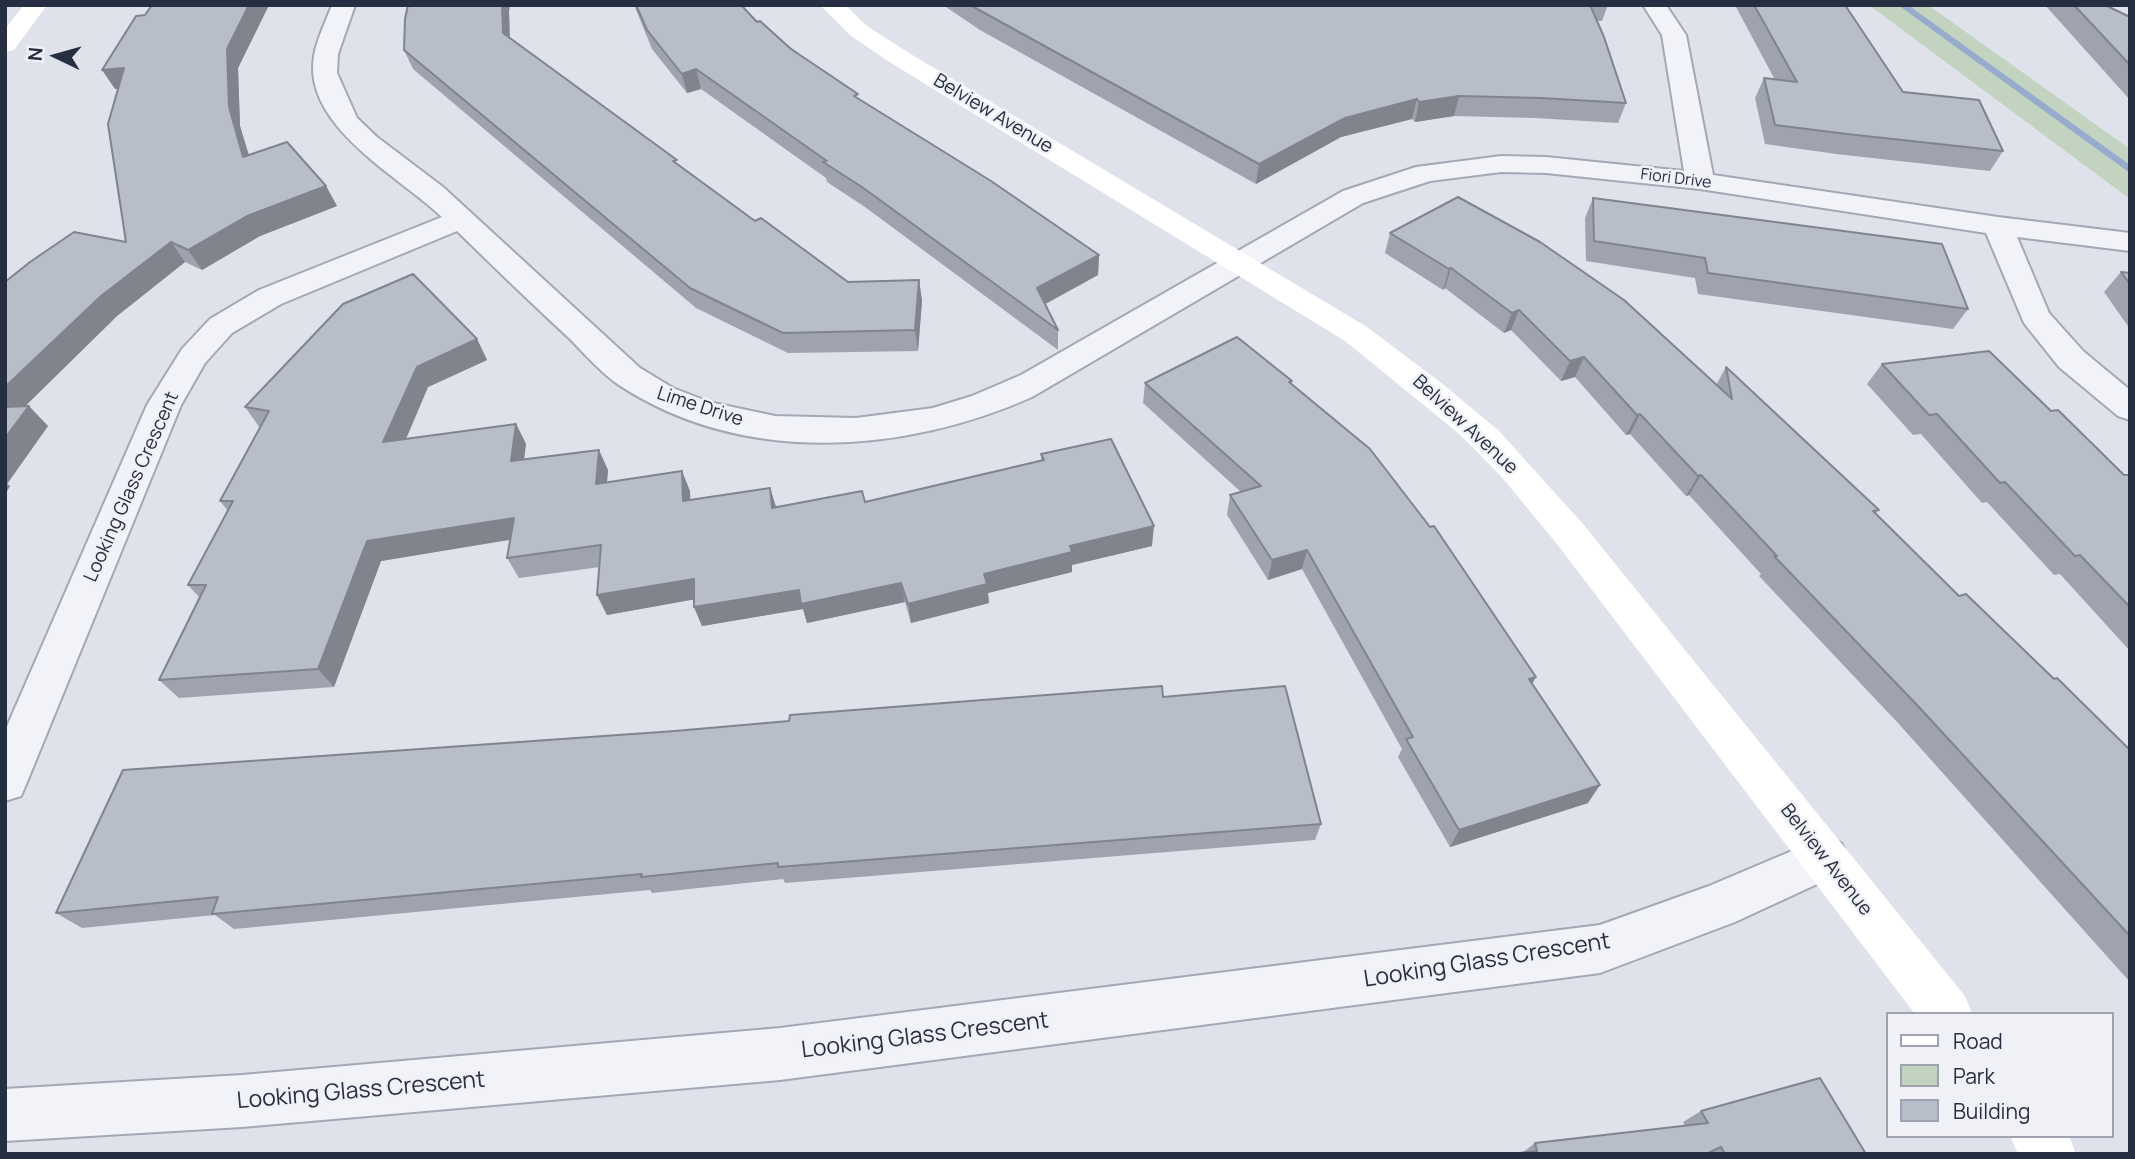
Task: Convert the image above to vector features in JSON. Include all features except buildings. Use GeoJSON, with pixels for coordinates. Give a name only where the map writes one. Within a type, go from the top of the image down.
{"type":"FeatureCollection","features":[{"type":"Feature","properties":{"kind":"street"},"geometry":{"type":"LineString","coordinates":[[5,45],[36,5]]}},
{"type":"Feature","properties":{"kind":"street","name":"Lime Drive"},"geometry":{"type":"LineString","coordinates":[[344,5],[326,54],[326,73],[334,99],[346,122],[368,143],[433,193],[628,376],[656,395],[707,412],[760,426],[819,430],[872,429],[934,420],[983,405],[1033,383],[1241,262]]}},
{"type":"Feature","properties":{"kind":"street","name":"Belview Avenue"},"geometry":{"type":"LineString","coordinates":[[831,5],[859,31],[900,58],[1356,334],[1399,366],[1504,457],[1570,534],[1945,1012]]}},
{"type":"Feature","properties":{"kind":"street"},"geometry":{"type":"LineString","coordinates":[[1654,5],[1674,35],[1700,181]]}},
{"type":"Feature","properties":{"kind":"street","name":"Fiori Drive"},"geometry":{"type":"LineString","coordinates":[[1241,262],[1353,197],[1426,173],[1501,164],[1546,164],[1700,181],[1998,226],[2130,242]]}},
{"type":"Feature","properties":{"kind":"street","name":"Looking Glass Crescent"},"geometry":{"type":"LineString","coordinates":[[5,782],[164,405],[193,357],[222,326],[270,297],[460,220]]}},
{"type":"Feature","properties":{"kind":"street"},"geometry":{"type":"LineString","coordinates":[[1998,226],[2035,316],[2071,359],[2130,408]]}},
{"type":"Feature","properties":{"kind":"street","name":"Looking Glass Crescent"},"geometry":{"type":"LineString","coordinates":[[5,1115],[242,1101],[780,1055],[1600,949],[1718,906],[1825,858]]}},
{"type":"Feature","properties":{"kind":"street"},"geometry":{"type":"LineString","coordinates":[[2038,1138],[2049,1154]]}},
{"type":"Feature","properties":{"kind":"green space"},"geometry":{"type":"Polygon","coordinates":[[[1869,5],[1928,5],[2130,149],[2130,199],[1869,5]]]}},
{"type":"Feature","properties":{"kind":"waterway"},"geometry":{"type":"LineString","coordinates":[[1902,5],[2130,170]]}}]}
